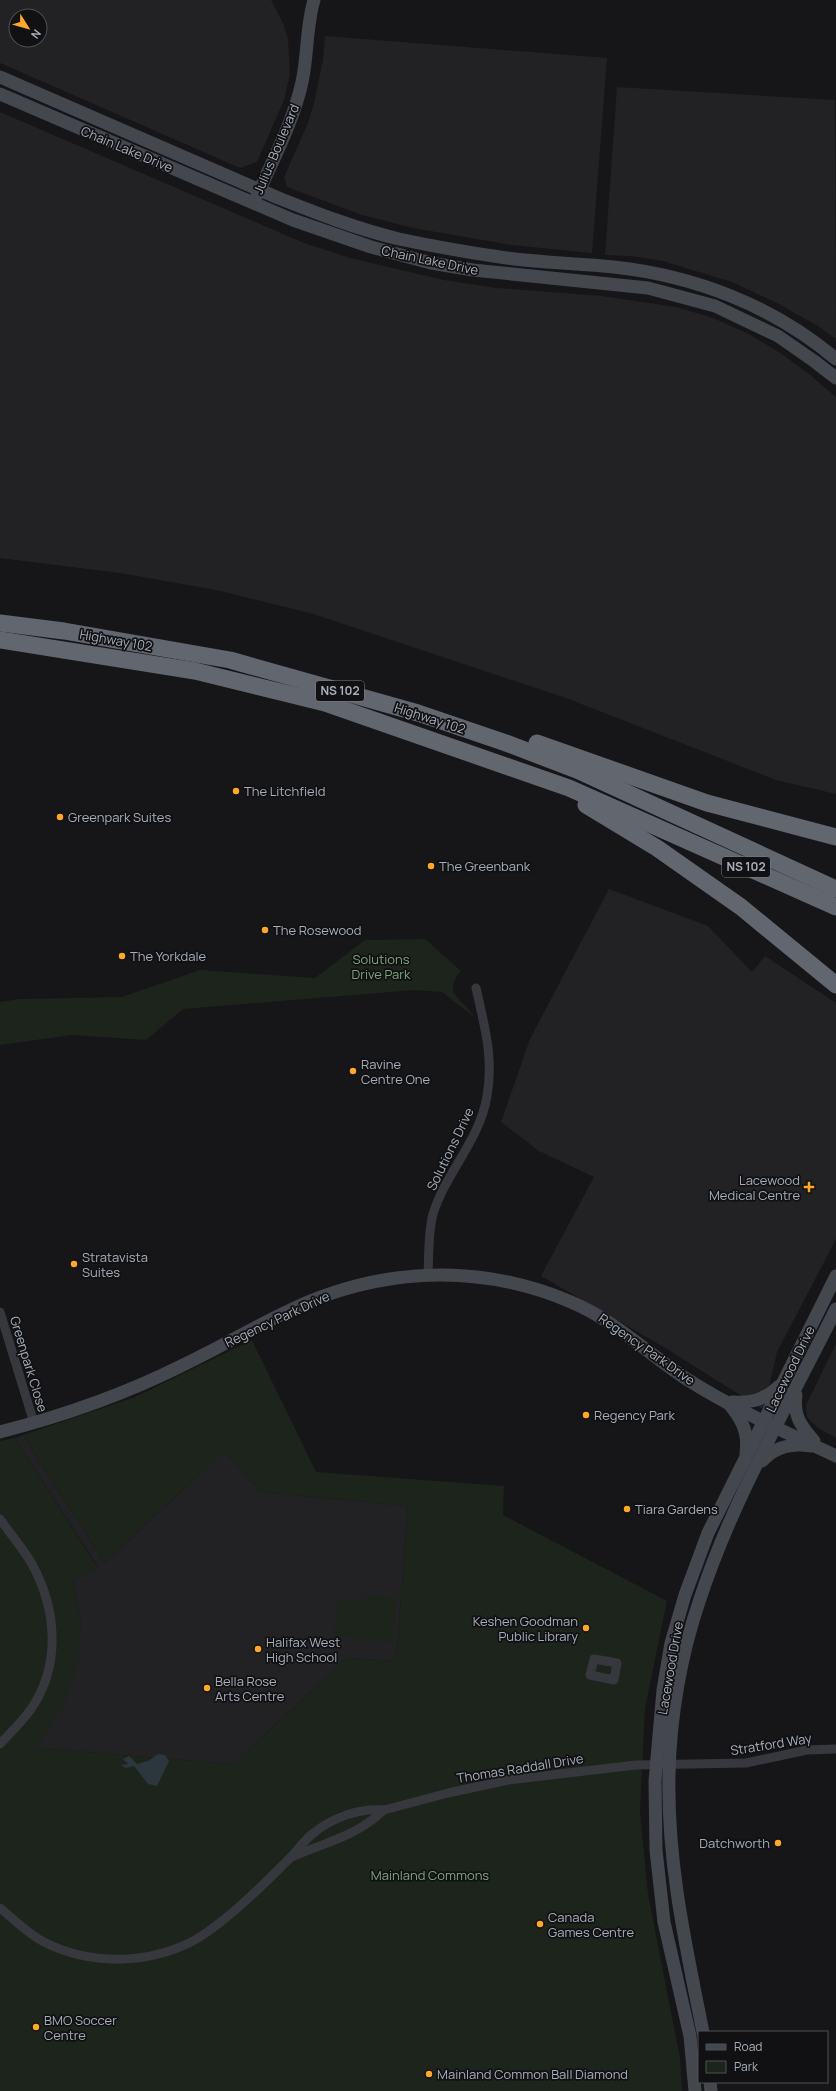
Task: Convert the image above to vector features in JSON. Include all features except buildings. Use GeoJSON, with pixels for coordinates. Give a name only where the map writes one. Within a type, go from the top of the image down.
{"type":"FeatureCollection","features":[{"type":"Feature","properties":{"kind":"highway","name":"Highway 102"},"geometry":{"type":"LineString","coordinates":[[0,624],[64,631],[230,660],[418,713],[506,743],[577,770],[836,890]]}},
{"type":"Feature","properties":{"kind":"highway","name":"Highway 102"},"geometry":{"type":"LineString","coordinates":[[0,640],[195,671],[325,703],[569,788],[836,907]]}},
{"type":"Feature","properties":{"kind":"highway"},"geometry":{"type":"LineString","coordinates":[[230,660],[440,711],[590,761],[707,803],[836,837]]}},
{"type":"Feature","properties":{"kind":"highway"},"geometry":{"type":"LineString","coordinates":[[325,703],[523,776],[577,800],[657,848],[742,907],[836,985]]}},
{"type":"Feature","properties":{"kind":"street","name":"Julius Boulevard"},"geometry":{"type":"LineString","coordinates":[[253,204],[291,120],[304,70],[308,27],[314,0]]}},
{"type":"Feature","properties":{"kind":"street","name":"Chain Lake Drive"},"geometry":{"type":"LineString","coordinates":[[0,77],[314,212],[398,238],[508,258],[639,270],[704,285],[746,302],[778,318],[809,337],[836,359]]}},
{"type":"Feature","properties":{"kind":"street"},"geometry":{"type":"LineString","coordinates":[[29,106],[35,93]]}},
{"type":"Feature","properties":{"kind":"street","name":"Chain Lake Drive"},"geometry":{"type":"LineString","coordinates":[[0,94],[253,204],[331,234],[393,254],[430,262],[512,275],[625,284],[692,298],[734,313],[761,327],[796,348],[836,378]]}},
{"type":"Feature","properties":{"kind":"street","name":"Solutions Drive"},"geometry":{"type":"LineString","coordinates":[[428,1274],[430,1229],[433,1214],[476,1130],[487,1096],[491,1067],[487,1035],[476,988]]}},
{"type":"Feature","properties":{"kind":"street","name":"Regency Park Drive"},"geometry":{"type":"LineString","coordinates":[[0,1432],[34,1423],[116,1395],[179,1367],[306,1303],[337,1291],[376,1280],[428,1274],[464,1275],[495,1279],[544,1291],[597,1314],[624,1331],[670,1368],[728,1402],[836,1456]]}},
{"type":"Feature","properties":{"kind":"street","name":"Lacewood Drive"},"geometry":{"type":"LineString","coordinates":[[703,2031],[672,1865],[662,1764],[687,1646],[699,1600],[727,1530],[754,1471],[786,1379],[836,1276]]}},
{"type":"Feature","properties":{"kind":"street","name":"Lacewood Drive"},"geometry":{"type":"LineString","coordinates":[[695,2091],[690,2036],[664,1921],[656,1850],[662,1764],[663,1690],[671,1643],[685,1595],[708,1533],[745,1457],[797,1388],[836,1309]]}},
{"type":"Feature","properties":{"kind":"street","name":"Greenpark Close"},"geometry":{"type":"LineString","coordinates":[[0,1312],[34,1423]]}},
{"type":"Feature","properties":{"kind":"street"},"geometry":{"type":"LineString","coordinates":[[728,1402],[752,1402],[761,1400],[786,1379]]}},
{"type":"Feature","properties":{"kind":"street"},"geometry":{"type":"LineString","coordinates":[[797,1388],[794,1405],[796,1416],[803,1429],[819,1447]]}},
{"type":"Feature","properties":{"kind":"street"},"geometry":{"type":"LineString","coordinates":[[728,1402],[742,1421],[746,1431],[745,1457]]}},
{"type":"Feature","properties":{"kind":"street"},"geometry":{"type":"LineString","coordinates":[[754,1471],[764,1459],[780,1447],[799,1444],[819,1447]]}},
{"type":"Feature","properties":{"kind":"street"},"geometry":{"type":"LineString","coordinates":[[0,1519],[31,1563],[41,1583],[50,1611],[52,1638],[48,1672],[42,1690],[31,1710],[0,1744]]}},
{"type":"Feature","properties":{"kind":"street","name":"Stratford Way"},"geometry":{"type":"LineString","coordinates":[[662,1764],[746,1763],[807,1750],[836,1749]]}},
{"type":"Feature","properties":{"kind":"street","name":"Thomas Raddall Drive"},"geometry":{"type":"LineString","coordinates":[[0,1908],[31,1934],[62,1950],[100,1959],[145,1957],[167,1952],[190,1943],[215,1927],[290,1858],[313,1834],[331,1822],[368,1809],[384,1810],[448,1793],[508,1780],[605,1767],[662,1764]]}},
{"type":"Feature","properties":{"kind":"street","name":"Thomas Raddall Drive"},"geometry":{"type":"LineString","coordinates":[[290,1858],[353,1834],[372,1821],[384,1810]]}},
{"type":"Feature","properties":{"kind":"shaded area"},"geometry":{"type":"Polygon","coordinates":[[[0,0],[271,0],[283,23],[288,39],[290,74],[284,100],[257,162],[240,168],[0,63],[0,0]]]}},
{"type":"Feature","properties":{"kind":"shaded area"},"geometry":{"type":"Polygon","coordinates":[[[325,36],[607,58],[592,253],[511,245],[413,228],[362,215],[287,187],[284,177],[308,123],[314,103],[323,60],[325,36]]]}},
{"type":"Feature","properties":{"kind":"shaded area"},"geometry":{"type":"Polygon","coordinates":[[[617,87],[835,100],[836,339],[818,326],[775,302],[732,282],[663,261],[630,256],[605,255],[617,87]]]}},
{"type":"Feature","properties":{"kind":"shaded area"},"geometry":{"type":"Polygon","coordinates":[[[0,112],[304,243],[350,258],[444,280],[497,288],[602,296],[676,307],[713,318],[747,333],[779,352],[809,374],[836,397],[836,794],[776,780],[566,698],[310,613],[216,590],[120,573],[0,558],[0,112]]]}},
{"type":"Feature","properties":{"kind":"shaded area"},"geometry":{"type":"Polygon","coordinates":[[[609,889],[708,926],[752,972],[765,956],[836,1003],[836,1239],[777,1352],[764,1410],[667,1349],[541,1276],[594,1177],[539,1151],[501,1122],[530,1039],[609,889]]]}},
{"type":"Feature","properties":{"kind":"shaded area"},"geometry":{"type":"Polygon","coordinates":[[[836,1344],[836,1438],[818,1428],[807,1417],[806,1405],[836,1344]]]}},
{"type":"Feature","properties":{"kind":"shaded area","name":"Halifax West High School"},"geometry":{"type":"Polygon","coordinates":[[[23,1435],[105,1563],[224,1451],[262,1492],[408,1506],[396,1661],[347,1658],[233,1764],[36,1748],[65,1701],[81,1624],[73,1581],[98,1567],[15,1438],[23,1435]]]}},
{"type":"Feature","properties":{"kind":"shaded area"},"geometry":{"type":"Polygon","coordinates":[[[158,1754],[165,1755],[169,1761],[157,1786],[148,1784],[134,1766],[126,1768],[121,1765],[128,1764],[123,1759],[129,1756],[137,1764],[148,1761],[158,1754]]]}},
{"type":"Feature","properties":{"kind":"green space","name":"Solutions Drive Park"},"geometry":{"type":"Polygon","coordinates":[[[425,939],[461,971],[455,979],[453,986],[454,991],[456,996],[474,1017],[442,992],[415,990],[183,1009],[146,1040],[72,1035],[0,1045],[0,1002],[19,999],[122,997],[200,970],[315,978],[365,940],[425,939]]]}},
{"type":"Feature","properties":{"kind":"green space","name":"Mainland Commons"},"geometry":{"type":"Polygon","coordinates":[[[252,1340],[316,1472],[504,1486],[503,1515],[667,1601],[645,1708],[640,1811],[648,1894],[680,2058],[682,2091],[0,2091],[0,1441],[15,1438],[98,1568],[73,1581],[81,1624],[77,1667],[65,1701],[37,1748],[233,1764],[347,1658],[396,1661],[408,1506],[262,1492],[224,1451],[105,1563],[23,1435],[135,1397],[252,1340]]]}},
{"type":"Feature","properties":{"kind":"green space"},"geometry":{"type":"Polygon","coordinates":[[[363,1594],[397,1598],[392,1642],[334,1635],[339,1599],[362,1602],[363,1594]]]}},
{"type":"Feature","properties":{"kind":"place","name":"The Litchfield"},"geometry":{"type":"Point","coordinates":[236,791]}},
{"type":"Feature","properties":{"kind":"place","name":"Greenpark Suites"},"geometry":{"type":"Point","coordinates":[60,817]}},
{"type":"Feature","properties":{"kind":"place","name":"The Greenbank"},"geometry":{"type":"Point","coordinates":[431,866]}},
{"type":"Feature","properties":{"kind":"place","name":"The Rosewood"},"geometry":{"type":"Point","coordinates":[265,930]}},
{"type":"Feature","properties":{"kind":"place","name":"The Yorkdale"},"geometry":{"type":"Point","coordinates":[122,956]}},
{"type":"Feature","properties":{"kind":"place","name":"Ravine Centre One"},"geometry":{"type":"Point","coordinates":[353,1071]}},
{"type":"Feature","properties":{"kind":"place","name":"Lacewood Medical Centre"},"geometry":{"type":"Point","coordinates":[809,1187]}},
{"type":"Feature","properties":{"kind":"place","name":"Stratavista Suites"},"geometry":{"type":"Point","coordinates":[74,1264]}},
{"type":"Feature","properties":{"kind":"place","name":"Regency Park"},"geometry":{"type":"Point","coordinates":[586,1415]}},
{"type":"Feature","properties":{"kind":"place","name":"Tiara Gardens"},"geometry":{"type":"Point","coordinates":[627,1509]}},
{"type":"Feature","properties":{"kind":"place","name":"Keshen Goodman Public Library"},"geometry":{"type":"Point","coordinates":[586,1628]}},
{"type":"Feature","properties":{"kind":"place","name":"Halifax West High School"},"geometry":{"type":"Point","coordinates":[258,1649]}},
{"type":"Feature","properties":{"kind":"place","name":"Bella Rose Arts Centre"},"geometry":{"type":"Point","coordinates":[207,1688]}},
{"type":"Feature","properties":{"kind":"place","name":"Datchworth"},"geometry":{"type":"Point","coordinates":[778,1843]}},
{"type":"Feature","properties":{"kind":"place","name":"Canada Games Centre"},"geometry":{"type":"Point","coordinates":[540,1924]}},
{"type":"Feature","properties":{"kind":"place","name":"BMO Soccer Centre"},"geometry":{"type":"Point","coordinates":[36,2027]}},
{"type":"Feature","properties":{"kind":"place","name":"Mainland Common Ball Diamond"},"geometry":{"type":"Point","coordinates":[429,2074]}}]}
